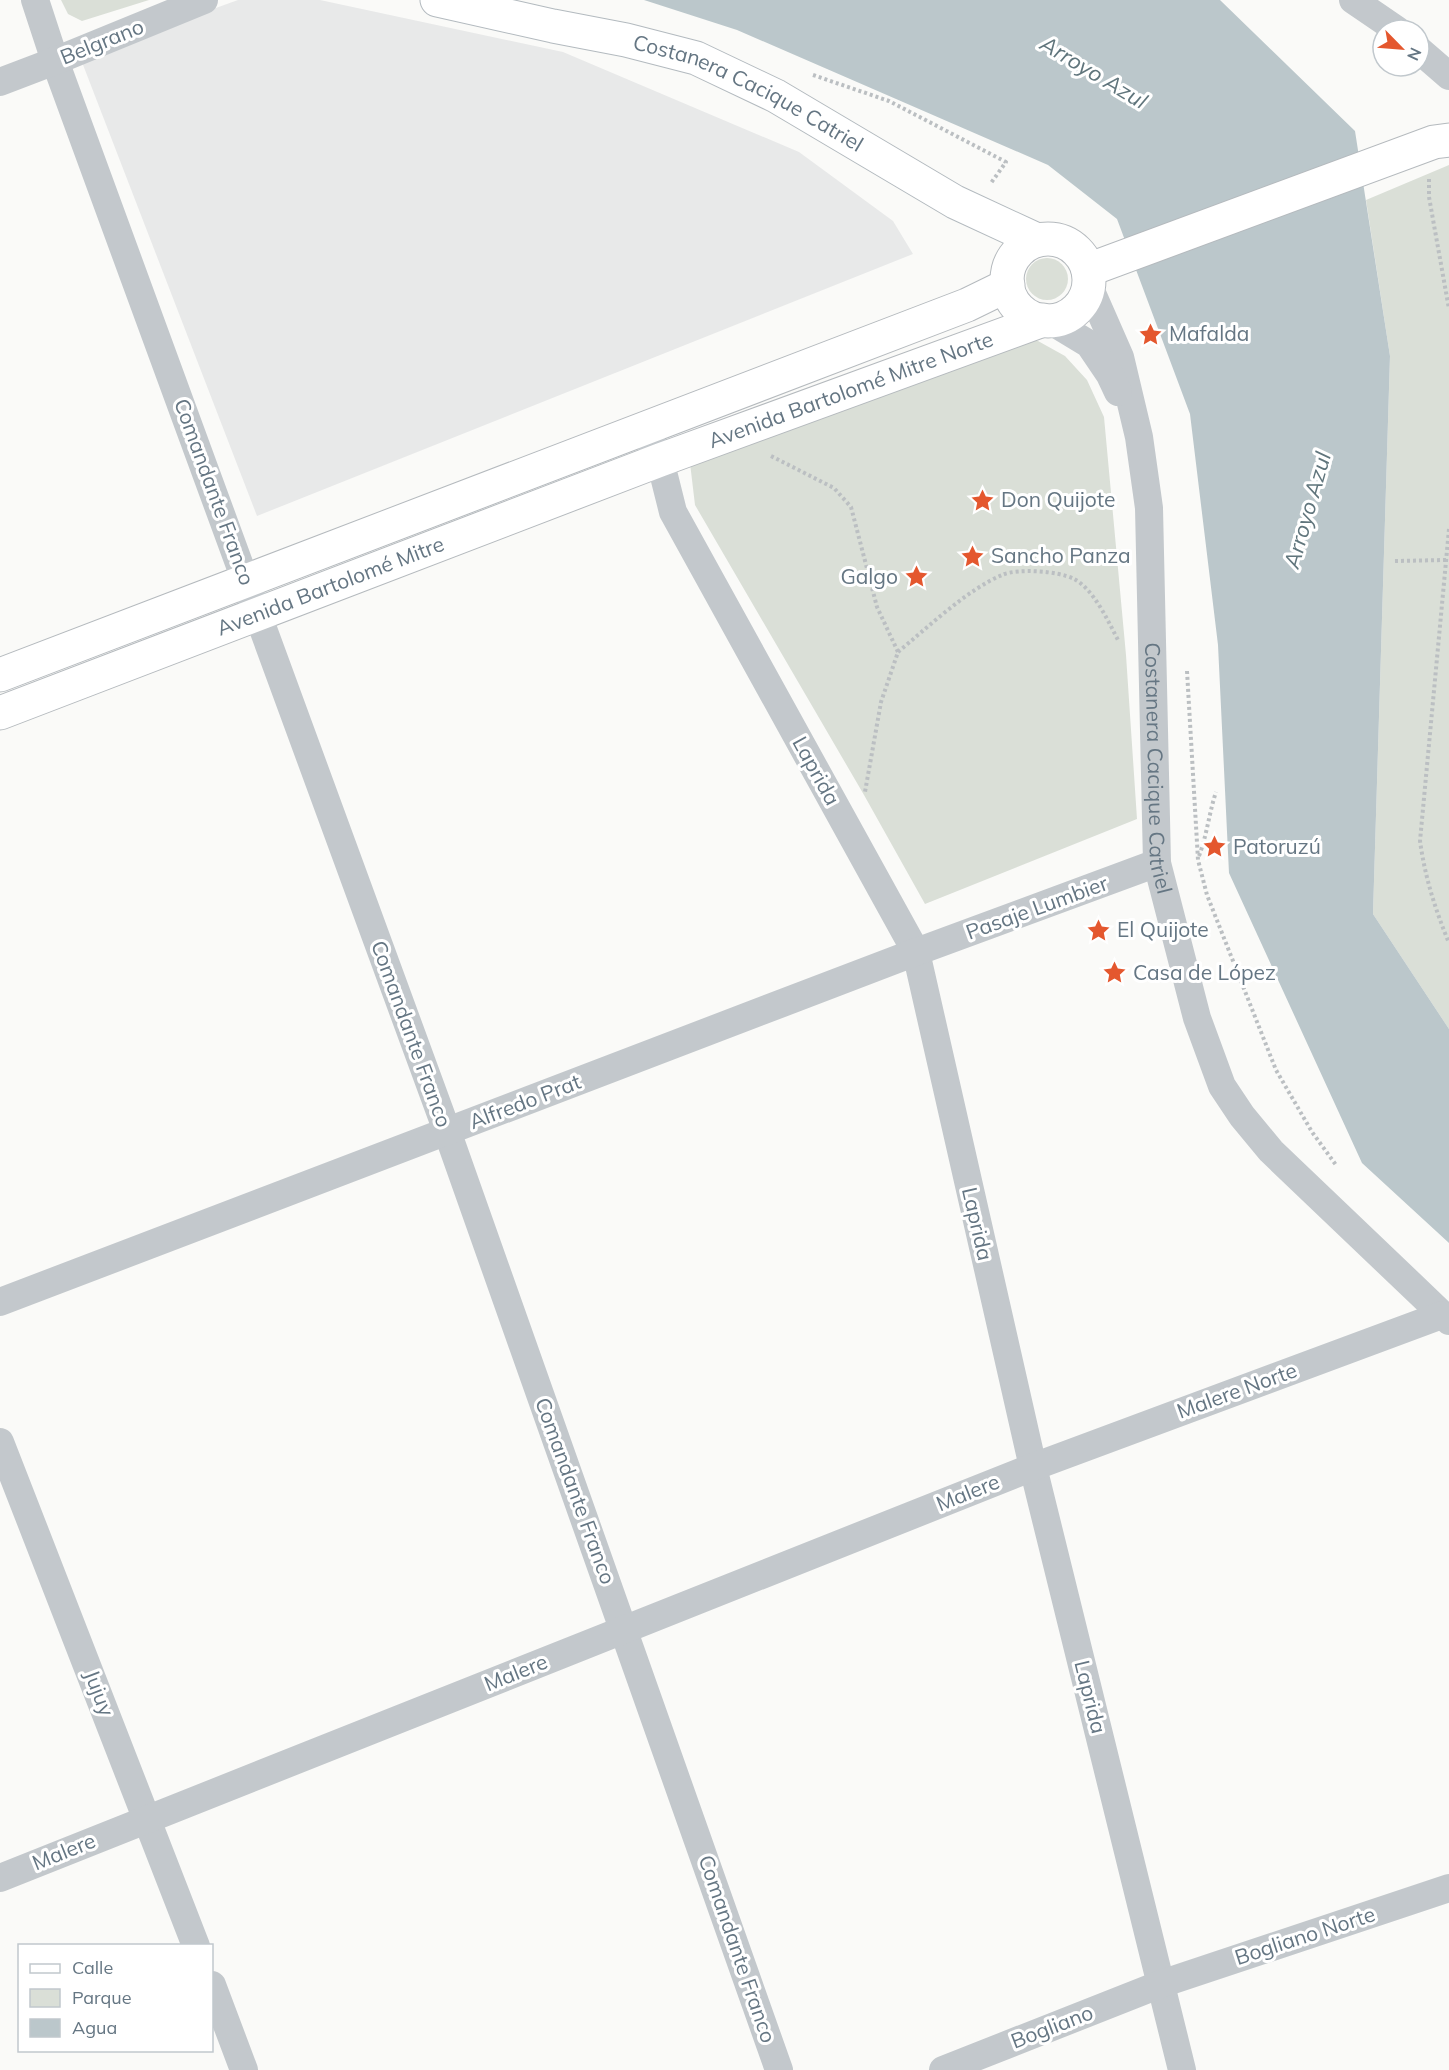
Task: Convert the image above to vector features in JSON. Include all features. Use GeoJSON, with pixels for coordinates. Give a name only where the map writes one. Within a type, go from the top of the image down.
{"type":"FeatureCollection","features":[{"type":"Feature","properties":{"kind":"main road","name":"Costanera Cacique Catriel"},"geometry":{"type":"LineString","coordinates":[[437,0],[626,40],[696,58],[776,96],[955,202],[1037,240]]}},
{"type":"Feature","properties":{"kind":"main road"},"geometry":{"type":"LineString","coordinates":[[1047,320],[1035,318],[1021,310],[1011,298],[1008,285],[1008,271],[1013,259],[1022,248],[1037,240],[1054,239],[1070,244],[1081,255],[1088,277],[1120,258],[1444,139]]}},
{"type":"Feature","properties":{"kind":"main road","name":"Avenida Bartolomé Mitre Norte"},"geometry":{"type":"LineString","coordinates":[[660,460],[1047,320],[1066,317],[1079,307],[1088,289],[1088,277]]}},
{"type":"Feature","properties":{"kind":"main road","name":"Avenida Bartolomé Mitre Norte"},"geometry":{"type":"LineString","coordinates":[[644,428],[967,305],[1008,285]]}},
{"type":"Feature","properties":{"kind":"main road","name":"Avenida Bartolomé Mitre"},"geometry":{"type":"LineString","coordinates":[[0,675],[644,428]]}},
{"type":"Feature","properties":{"kind":"main road","name":"Avenida Bartolomé Mitre"},"geometry":{"type":"LineString","coordinates":[[0,713],[660,460]]}},
{"type":"Feature","properties":{"kind":"street","name":"Comandante Franco"},"geometry":{"type":"LineString","coordinates":[[35,0],[55,61],[447,1131],[779,2070]]}},
{"type":"Feature","properties":{"kind":"street","name":"Belgrano"},"geometry":{"type":"LineString","coordinates":[[0,82],[204,0]]}},
{"type":"Feature","properties":{"kind":"street"},"geometry":{"type":"LineString","coordinates":[[1353,0],[1379,18]]}},
{"type":"Feature","properties":{"kind":"street"},"geometry":{"type":"LineString","coordinates":[[1431,60],[1449,76]]}},
{"type":"Feature","properties":{"kind":"street","name":"Costanera Cacique Catriel"},"geometry":{"type":"LineString","coordinates":[[1088,277],[1120,357],[1139,437],[1149,508],[1157,863],[1197,1018],[1222,1086],[1270,1151],[1446,1318]]}},
{"type":"Feature","properties":{"kind":"street","name":"Costanera Cacique Catriel"},"geometry":{"type":"LineString","coordinates":[[1047,320],[1089,344],[1110,375],[1139,437]]}},
{"type":"Feature","properties":{"kind":"street","name":"Laprida"},"geometry":{"type":"LineString","coordinates":[[644,428],[660,460],[673,512],[916,952],[1033,1467],[1182,2070]]}},
{"type":"Feature","properties":{"kind":"street","name":"Pasaje Lumbier"},"geometry":{"type":"LineString","coordinates":[[916,952],[1157,863]]}},
{"type":"Feature","properties":{"kind":"street","name":"Alfredo Prat"},"geometry":{"type":"LineString","coordinates":[[0,1302],[916,952]]}},
{"type":"Feature","properties":{"kind":"street","name":"Malere Norte"},"geometry":{"type":"LineString","coordinates":[[1033,1467],[1446,1318]]}},
{"type":"Feature","properties":{"kind":"street","name":"Jujuy"},"geometry":{"type":"LineString","coordinates":[[0,1442],[195,1944]]}},
{"type":"Feature","properties":{"kind":"street","name":"Malere"},"geometry":{"type":"LineString","coordinates":[[0,1878],[1033,1467]]}},
{"type":"Feature","properties":{"kind":"street","name":"Bogliano Norte"},"geometry":{"type":"LineString","coordinates":[[1161,1984],[1449,1888]]}},
{"type":"Feature","properties":{"kind":"street","name":"Bogliano"},"geometry":{"type":"LineString","coordinates":[[943,2070],[1161,1984]]}},
{"type":"Feature","properties":{"kind":"street"},"geometry":{"type":"LineString","coordinates":[[213,1988],[243,2070]]}},
{"type":"Feature","properties":{"kind":"path"},"geometry":{"type":"LineString","coordinates":[[1444,139],[1429,183],[1429,196],[1449,309]]}},
{"type":"Feature","properties":{"kind":"path"},"geometry":{"type":"LineString","coordinates":[[766,453],[834,488],[851,507],[877,607],[898,652]]}},
{"type":"Feature","properties":{"kind":"path"},"geometry":{"type":"LineString","coordinates":[[1449,529],[1419,841],[1424,871],[1437,914],[1449,943]]}},
{"type":"Feature","properties":{"kind":"path"},"geometry":{"type":"LineString","coordinates":[[1395,561],[1446,560]]}},
{"type":"Feature","properties":{"kind":"path"},"geometry":{"type":"LineString","coordinates":[[852,836],[864,795],[881,702],[898,652],[974,591],[1003,574],[1047,571],[1075,579],[1098,603],[1126,655],[1152,670]]}},
{"type":"Feature","properties":{"kind":"path"},"geometry":{"type":"LineString","coordinates":[[1187,664],[1198,860],[1207,896],[1276,1070],[1312,1132],[1339,1169]]}},
{"type":"Feature","properties":{"kind":"path"},"geometry":{"type":"LineString","coordinates":[[1198,860],[1216,792]]}},
{"type":"Feature","properties":{"kind":"shaded area"},"geometry":{"type":"Polygon","coordinates":[[[238,0],[320,0],[563,52],[799,152],[893,221],[913,254],[257,516],[80,57],[238,0]]]}},
{"type":"Feature","properties":{"kind":"green space"},"geometry":{"type":"Polygon","coordinates":[[[61,0],[149,0],[82,21],[68,14],[61,0]]]}},
{"type":"Feature","properties":{"kind":"green space"},"geometry":{"type":"Polygon","coordinates":[[[1449,165],[1449,1029],[1373,914],[1390,356],[1366,200],[1449,165]]]}},
{"type":"Feature","properties":{"kind":"green space"},"geometry":{"type":"Polygon","coordinates":[[[1047,258],[1062,264],[1068,279],[1062,294],[1047,300],[1032,294],[1026,279],[1032,264],[1047,258]]]}},
{"type":"Feature","properties":{"kind":"green space"},"geometry":{"type":"Polygon","coordinates":[[[1004,341],[1038,341],[1065,356],[1087,380],[1104,417],[1126,655],[1137,819],[925,904],[695,505],[690,463],[1004,341]]]}},
{"type":"Feature","properties":{"kind":"water","name":"Arroyo Azul"},"geometry":{"type":"Polygon","coordinates":[[[644,0],[1220,0],[1355,131],[1390,356],[1373,914],[1449,1029],[1449,1243],[1362,1163],[1229,873],[1218,645],[1190,414],[1117,219],[1048,165],[737,30],[644,0]]]}},
{"type":"Feature","properties":{"kind":"place","name":"Mafalda"},"geometry":{"type":"Point","coordinates":[1151,334]}},
{"type":"Feature","properties":{"kind":"place","name":"Don Quijote"},"geometry":{"type":"Point","coordinates":[983,500]}},
{"type":"Feature","properties":{"kind":"place","name":"Sancho Panza"},"geometry":{"type":"Point","coordinates":[973,556]}},
{"type":"Feature","properties":{"kind":"place","name":"Galgo"},"geometry":{"type":"Point","coordinates":[916,577]}},
{"type":"Feature","properties":{"kind":"place","name":"Patoruzú"},"geometry":{"type":"Point","coordinates":[1215,847]}},
{"type":"Feature","properties":{"kind":"place","name":"El Quijote"},"geometry":{"type":"Point","coordinates":[1099,930]}},
{"type":"Feature","properties":{"kind":"place","name":"Casa de López"},"geometry":{"type":"Point","coordinates":[1115,973]}}]}
